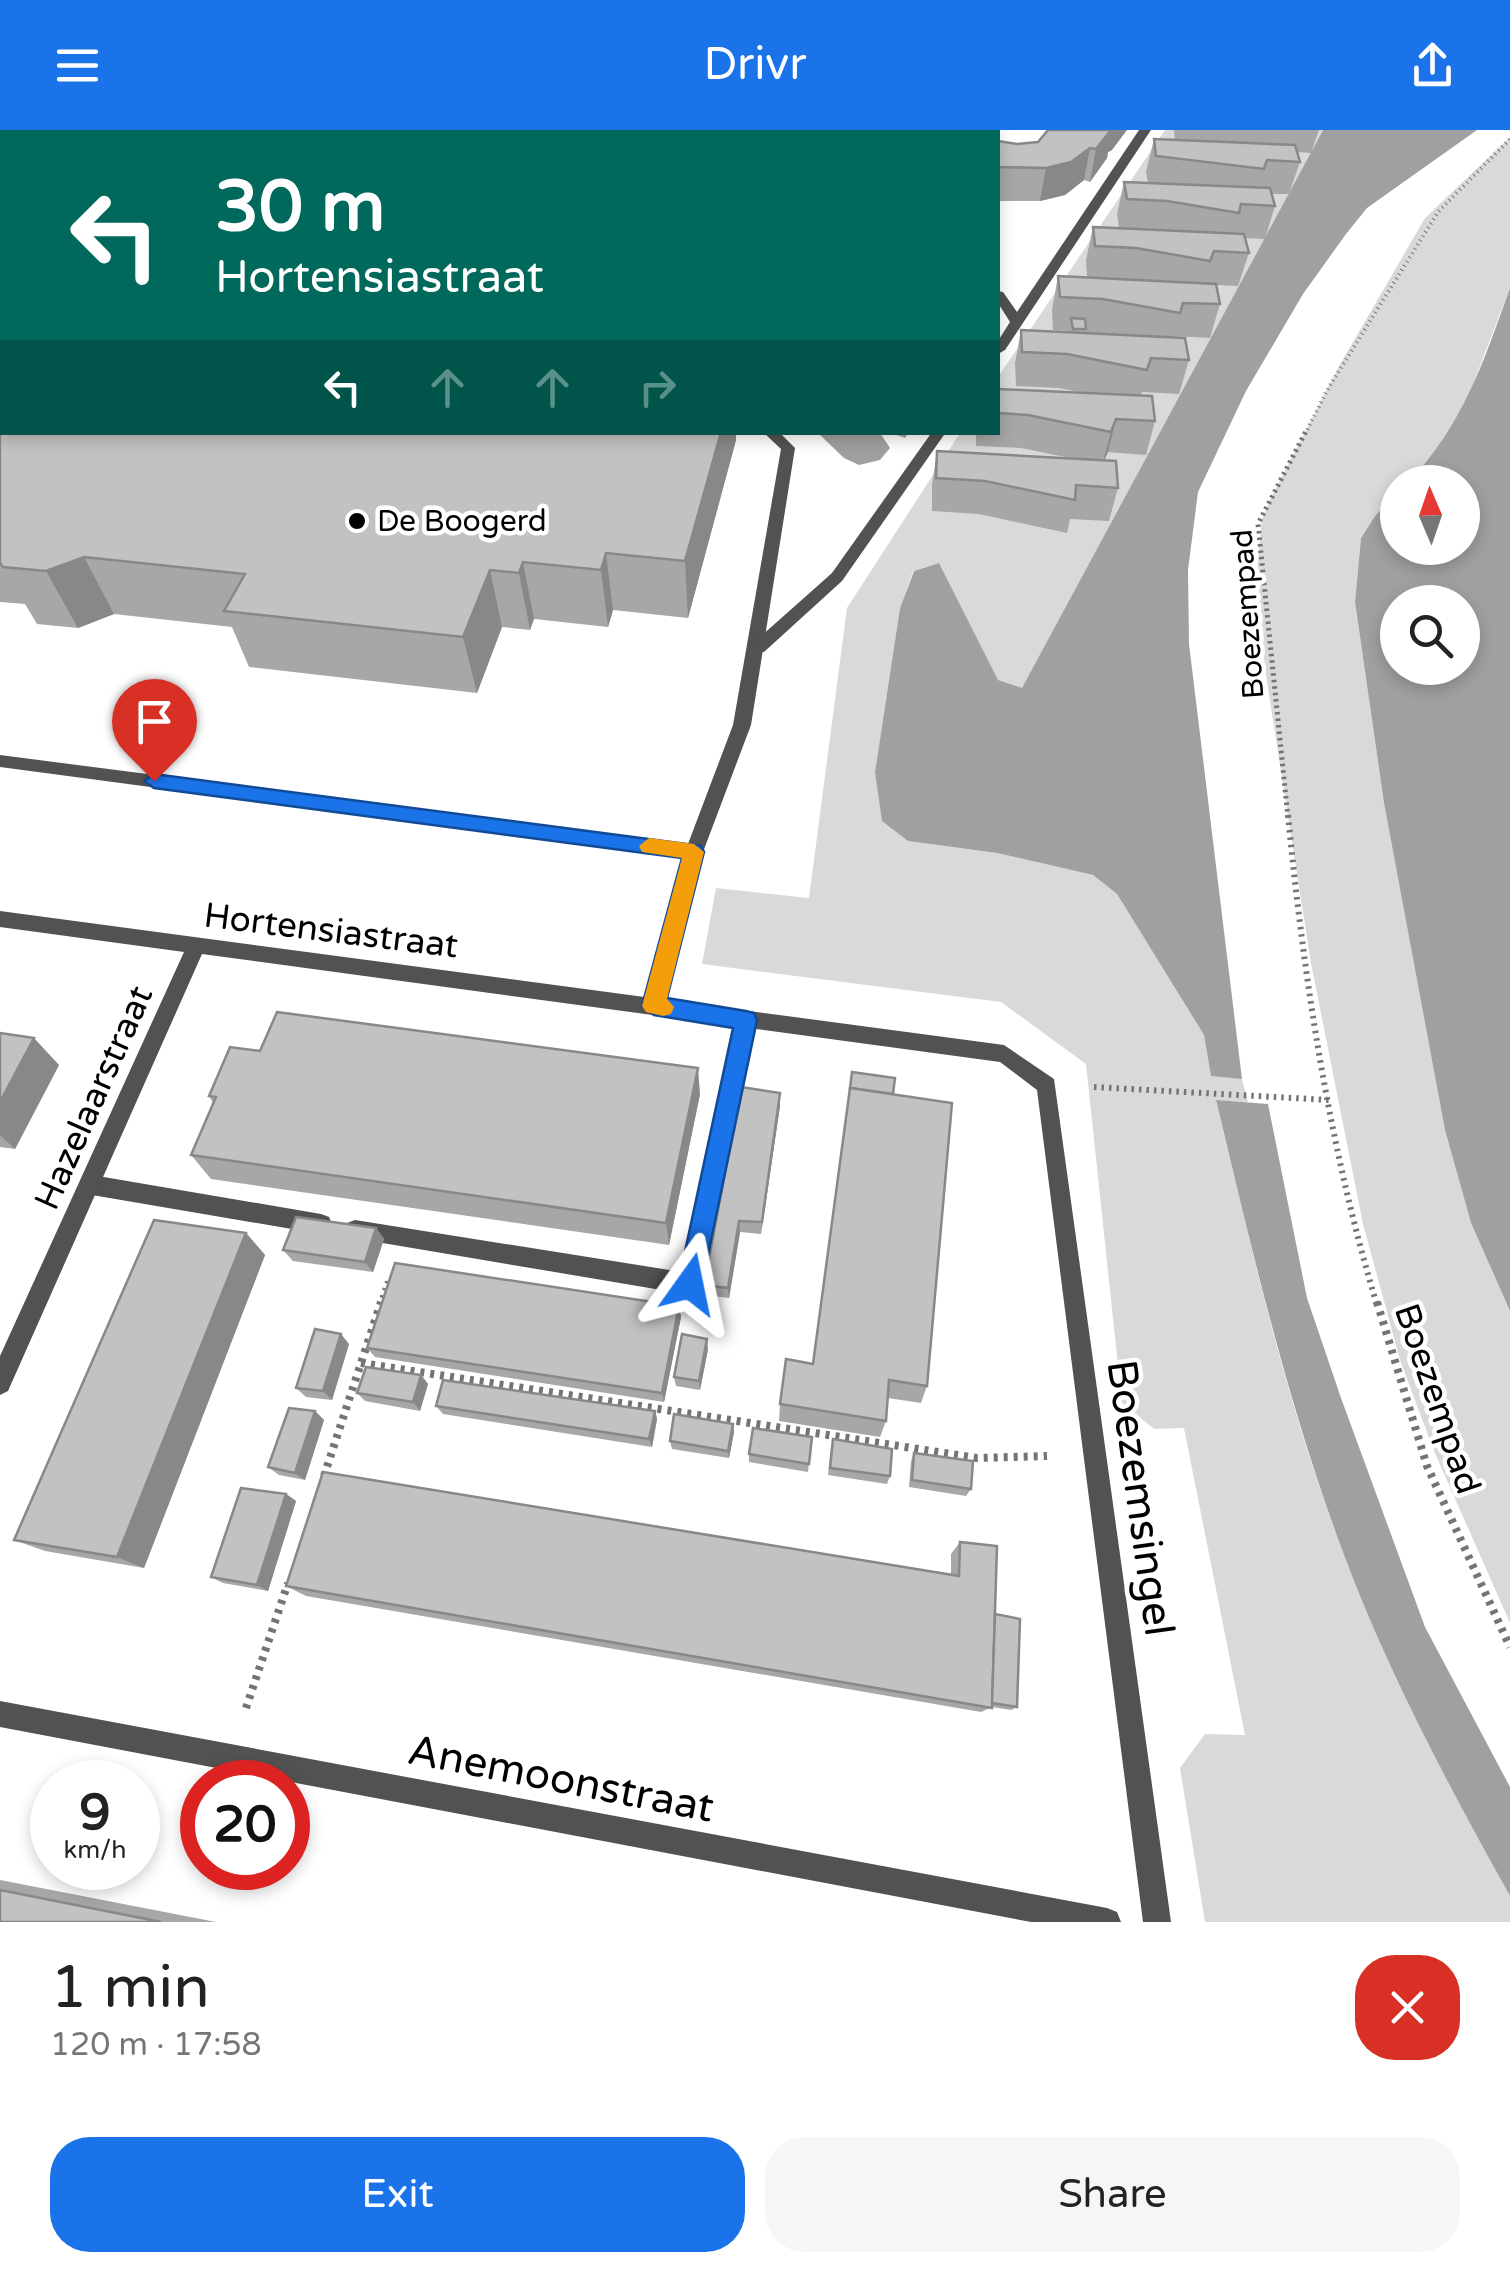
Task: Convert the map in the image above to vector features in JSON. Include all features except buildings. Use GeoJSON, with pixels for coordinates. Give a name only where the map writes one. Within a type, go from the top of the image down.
{"type":"FeatureCollection","features":[{"type":"Feature","properties":{"kind":"street"},"geometry":{"type":"LineString","coordinates":[[1000,347],[1145,130]]}},
{"type":"Feature","properties":{"kind":"street"},"geometry":{"type":"LineString","coordinates":[[1000,298],[1017,322]]}},
{"type":"Feature","properties":{"kind":"street"},"geometry":{"type":"LineString","coordinates":[[654,1006],[694,852],[742,726],[758,648],[788,448],[773,435]]}},
{"type":"Feature","properties":{"kind":"street"},"geometry":{"type":"LineString","coordinates":[[758,648],[836,576],[937,435]]}},
{"type":"Feature","properties":{"kind":"street"},"geometry":{"type":"LineString","coordinates":[[0,761],[694,852]]}},
{"type":"Feature","properties":{"kind":"street","name":"Hortensiastraat"},"geometry":{"type":"LineString","coordinates":[[0,919],[1004,1054],[1047,1085]]}},
{"type":"Feature","properties":{"kind":"street","name":"Hazelaarstraat"},"geometry":{"type":"LineString","coordinates":[[0,1384],[196,946]]}},
{"type":"Feature","properties":{"kind":"street"},"geometry":{"type":"LineString","coordinates":[[92,1185],[690,1284],[746,1020]]}},
{"type":"Feature","properties":{"kind":"street","name":"Boezemsingel"},"geometry":{"type":"LineString","coordinates":[[1047,1085],[1157,1922]]}},
{"type":"Feature","properties":{"kind":"street","name":"Anemoonstraat"},"geometry":{"type":"LineString","coordinates":[[0,1714],[1107,1922]]}},
{"type":"Feature","properties":{"kind":"path","name":"Boezempad"},"geometry":{"type":"LineString","coordinates":[[1510,139],[1438,212],[1329,387],[1258,524],[1303,964],[1329,1100],[1370,1280],[1427,1466],[1510,1647]]}},
{"type":"Feature","properties":{"kind":"path"},"geometry":{"type":"LineString","coordinates":[[1047,1085],[1329,1100]]}},
{"type":"Feature","properties":{"kind":"path"},"geometry":{"type":"LineString","coordinates":[[317,1494],[403,1238]]}},
{"type":"Feature","properties":{"kind":"path"},"geometry":{"type":"LineString","coordinates":[[361,1363],[976,1458],[1093,1454]]}},
{"type":"Feature","properties":{"kind":"path"},"geometry":{"type":"LineString","coordinates":[[230,1757],[292,1570]]}},
{"type":"Feature","properties":{"kind":"shaded area"},"geometry":{"type":"Polygon","coordinates":[[[1165,130],[1323,130],[1022,689],[998,681],[939,563],[913,571],[900,608],[875,772],[908,841],[997,853],[1093,875],[1117,894],[1204,1035],[1211,1075],[1242,1079],[1248,1102],[1216,1101],[1271,1326],[1303,1437],[1341,1547],[1378,1637],[1441,1768],[1510,1896],[1510,1922],[1205,1922],[1180,1768],[1205,1734],[1245,1735],[1184,1428],[1154,1429],[1122,1403],[1086,1064],[1001,1002],[702,964],[716,888],[809,898],[847,608],[959,435],[1000,435],[1000,374],[1165,130]]]}},
{"type":"Feature","properties":{"kind":"shaded area"},"geometry":{"type":"Polygon","coordinates":[[[1323,130],[1477,130],[1367,208],[1346,234],[1303,294],[1246,391],[1198,492],[1188,570],[1189,644],[1242,1079],[1211,1076],[1204,1035],[1117,894],[1093,875],[997,853],[908,841],[882,821],[875,772],[900,608],[914,571],[939,563],[998,680],[1022,688],[1323,130]]]}},
{"type":"Feature","properties":{"kind":"shaded area"},"geometry":{"type":"Polygon","coordinates":[[[1510,137],[1510,288],[1468,397],[1446,439],[1423,465],[1380,465],[1380,511],[1361,538],[1355,602],[1384,803],[1445,1130],[1471,1223],[1510,1311],[1510,1623],[1434,1451],[1400,1360],[1363,1224],[1311,963],[1265,669],[1257,570],[1262,519],[1272,496],[1338,368],[1425,218],[1510,137]]]}},
{"type":"Feature","properties":{"kind":"shaded area"},"geometry":{"type":"Polygon","coordinates":[[[1510,288],[1510,1311],[1471,1223],[1445,1130],[1384,803],[1355,602],[1361,538],[1380,511],[1380,565],[1480,565],[1480,465],[1423,465],[1457,415],[1481,366],[1510,288]]]}},
{"type":"Feature","properties":{"kind":"shaded area"},"geometry":{"type":"Polygon","coordinates":[[[820,435],[881,435],[890,448],[880,460],[859,465],[844,458],[820,435]]]}},
{"type":"Feature","properties":{"kind":"shaded area"},"geometry":{"type":"Polygon","coordinates":[[[1216,1100],[1268,1104],[1307,1298],[1341,1398],[1425,1627],[1510,1787],[1510,1896],[1419,1725],[1341,1547],[1287,1381],[1216,1100]]]}},
{"type":"Feature","properties":{"kind":"slow traffic"},"geometry":{"type":"LineString","coordinates":[[649,846],[694,852],[654,1006],[663,1007]]}},
{"type":"Feature","properties":{"kind":"place","name":"De Boogerd"},"geometry":{"type":"Point","coordinates":[357,521]}},
{"type":"Feature","properties":{"kind":"route"},"geometry":{"type":"LineString","coordinates":[[154,781],[694,852],[654,1006],[746,1020],[690,1284]]}}]}
